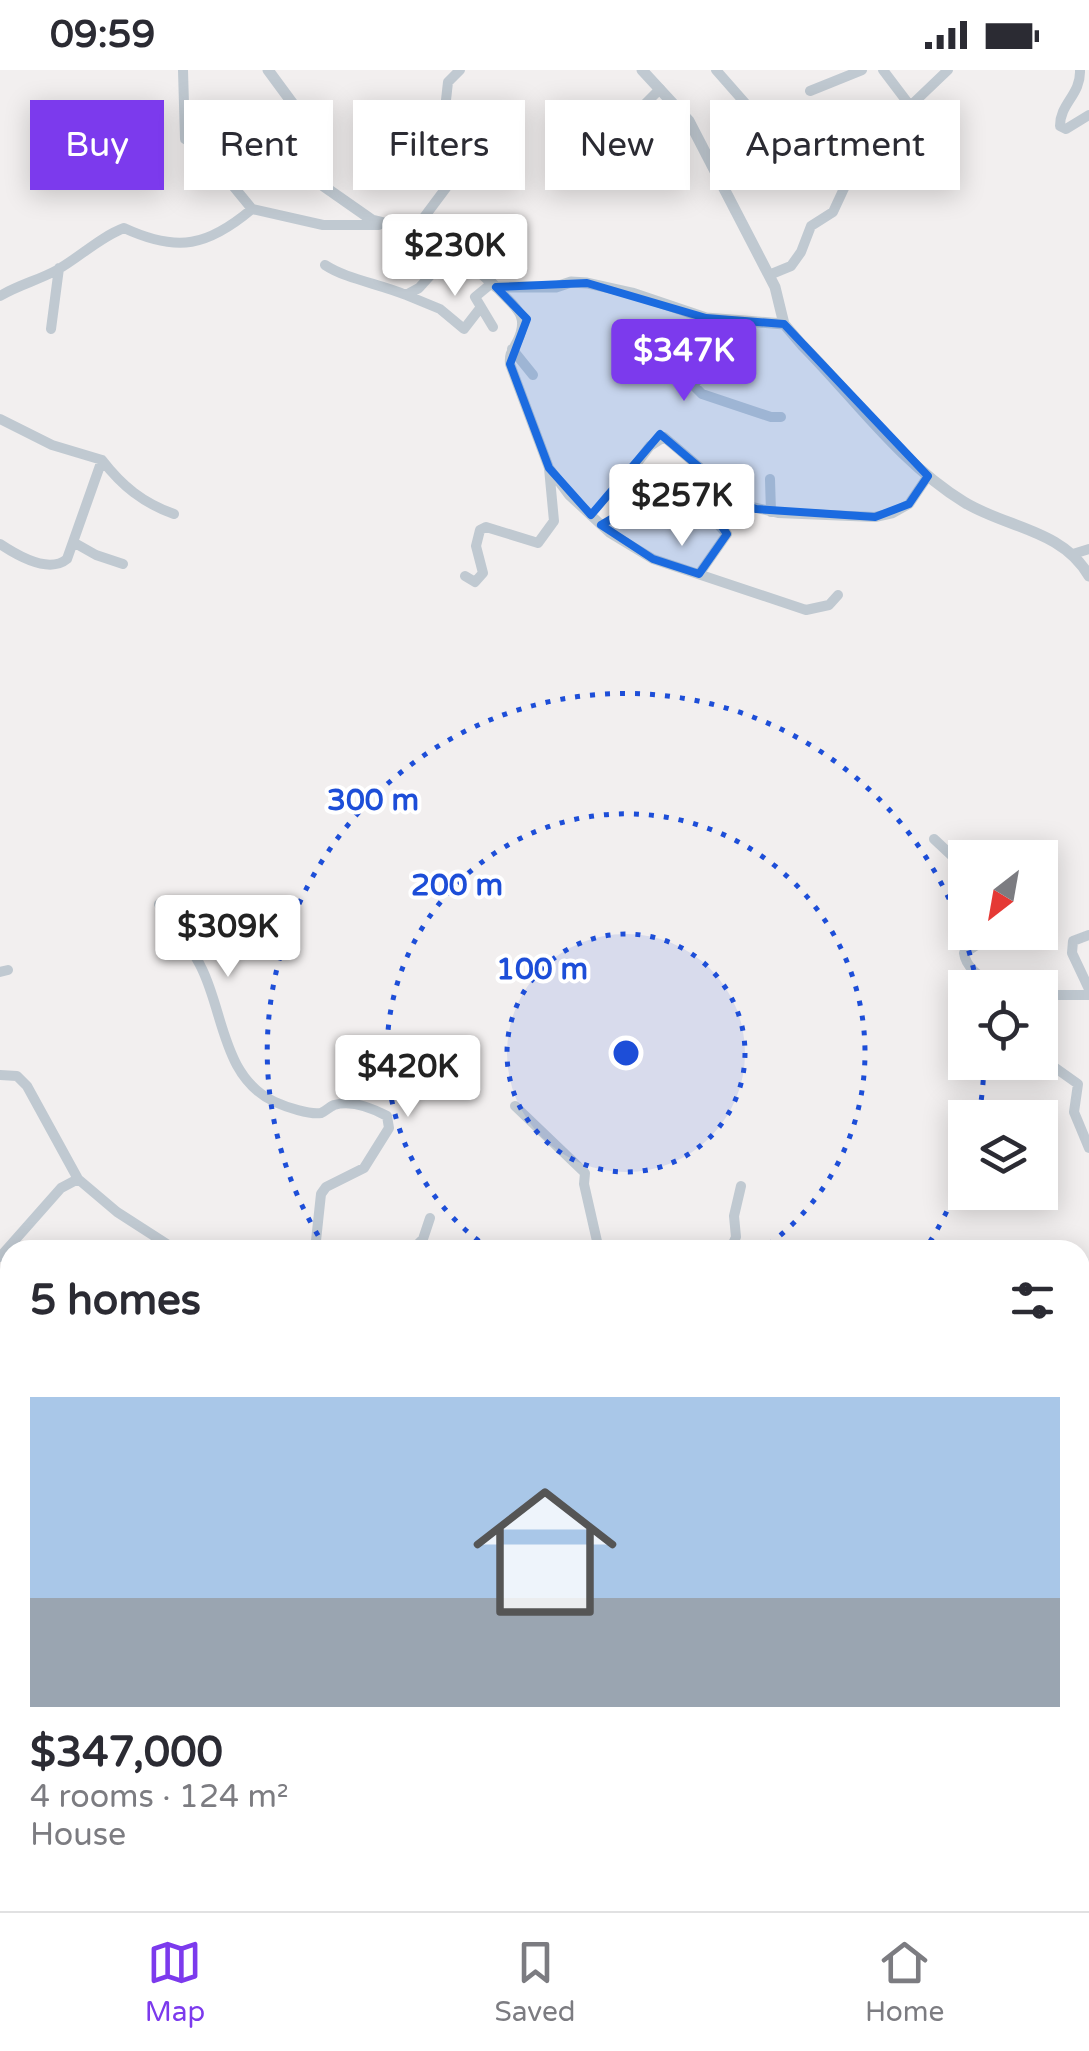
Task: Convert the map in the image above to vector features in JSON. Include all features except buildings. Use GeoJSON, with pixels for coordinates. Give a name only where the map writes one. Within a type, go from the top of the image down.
{"type":"FeatureCollection","features":[{"type":"Feature","properties":{"kind":"street"},"geometry":{"type":"LineString","coordinates":[[183,70],[185,139],[220,161],[229,181],[252,209],[323,225],[390,225]]}},
{"type":"Feature","properties":{"kind":"street"},"geometry":{"type":"LineString","coordinates":[[268,70],[296,108],[313,172],[322,186],[363,215],[442,237],[522,314],[524,326],[510,364],[548,468],[554,521],[541,542],[486,527],[480,530],[476,546],[483,573],[475,582],[464,576]]}},
{"type":"Feature","properties":{"kind":"street"},"geometry":{"type":"LineString","coordinates":[[446,100],[448,82],[460,70]]}},
{"type":"Feature","properties":{"kind":"street"},"geometry":{"type":"LineString","coordinates":[[642,70],[689,122],[710,161]]}},
{"type":"Feature","properties":{"kind":"street"},"geometry":{"type":"LineString","coordinates":[[716,70],[742,100]]}},
{"type":"Feature","properties":{"kind":"street"},"geometry":{"type":"LineString","coordinates":[[810,91],[862,70]]}},
{"type":"Feature","properties":{"kind":"street"},"geometry":{"type":"LineString","coordinates":[[882,70],[906,100]]}},
{"type":"Feature","properties":{"kind":"street"},"geometry":{"type":"LineString","coordinates":[[918,100],[948,70]]}},
{"type":"Feature","properties":{"kind":"street"},"geometry":{"type":"LineString","coordinates":[[1080,70],[1080,86],[1065,108],[1060,126],[1066,129],[1089,115]]}},
{"type":"Feature","properties":{"kind":"street"},"geometry":{"type":"LineString","coordinates":[[649,100],[660,89]]}},
{"type":"Feature","properties":{"kind":"street"},"geometry":{"type":"LineString","coordinates":[[418,232],[422,220],[445,190]]}},
{"type":"Feature","properties":{"kind":"street"},"geometry":{"type":"LineString","coordinates":[[726,190],[769,275],[784,324],[928,476],[964,502],[1047,537],[1073,554],[1089,576]]}},
{"type":"Feature","properties":{"kind":"street"},"geometry":{"type":"LineString","coordinates":[[769,275],[791,266],[811,226],[833,212],[843,190]]}},
{"type":"Feature","properties":{"kind":"street"},"geometry":{"type":"LineString","coordinates":[[0,296],[60,268],[87,253],[110,233],[124,228],[171,243],[211,239],[252,209]]}},
{"type":"Feature","properties":{"kind":"street"},"geometry":{"type":"LineString","coordinates":[[406,295],[418,288],[454,249]]}},
{"type":"Feature","properties":{"kind":"street"},"geometry":{"type":"LineString","coordinates":[[325,265],[341,275],[370,280],[440,309],[464,329],[481,307]]}},
{"type":"Feature","properties":{"kind":"street"},"geometry":{"type":"LineString","coordinates":[[51,329],[60,268]]}},
{"type":"Feature","properties":{"kind":"street"},"geometry":{"type":"LineString","coordinates":[[493,327],[475,296],[494,285],[556,288],[571,282],[632,293],[686,313],[728,322],[784,324]]}},
{"type":"Feature","properties":{"kind":"street"},"geometry":{"type":"LineString","coordinates":[[728,322],[694,386],[702,394],[770,417],[781,417]]}},
{"type":"Feature","properties":{"kind":"street"},"geometry":{"type":"LineString","coordinates":[[512,350],[533,375]]}},
{"type":"Feature","properties":{"kind":"street"},"geometry":{"type":"LineString","coordinates":[[0,420],[52,445],[102,460],[119,482],[151,506],[174,514]]}},
{"type":"Feature","properties":{"kind":"street"},"geometry":{"type":"LineString","coordinates":[[699,574],[727,534],[686,490],[668,485],[656,493],[637,481],[631,471],[650,446],[664,437],[744,505],[772,512],[875,517],[893,513],[909,504],[928,476]]}},
{"type":"Feature","properties":{"kind":"street"},"geometry":{"type":"LineString","coordinates":[[0,544],[48,566],[60,565],[67,559],[102,460]]}},
{"type":"Feature","properties":{"kind":"street"},"geometry":{"type":"LineString","coordinates":[[548,468],[569,495],[610,533],[653,559],[806,610],[829,605],[838,595]]}},
{"type":"Feature","properties":{"kind":"street"},"geometry":{"type":"LineString","coordinates":[[770,480],[772,512]]}},
{"type":"Feature","properties":{"kind":"street"},"geometry":{"type":"LineString","coordinates":[[73,542],[123,564]]}},
{"type":"Feature","properties":{"kind":"street"},"geometry":{"type":"LineString","coordinates":[[1073,554],[1089,548]]}},
{"type":"Feature","properties":{"kind":"street"},"geometry":{"type":"LineString","coordinates":[[934,839],[948,852]]}},
{"type":"Feature","properties":{"kind":"street"},"geometry":{"type":"LineString","coordinates":[[158,904],[185,938],[204,972],[236,1064],[252,1087],[275,1102],[319,1114],[334,1105],[350,1104],[387,1116],[389,1128],[364,1168],[326,1187],[321,1194],[316,1240]]}},
{"type":"Feature","properties":{"kind":"street"},"geometry":{"type":"LineString","coordinates":[[1058,994],[1089,992],[1072,954],[1074,941],[1089,935]]}},
{"type":"Feature","properties":{"kind":"street"},"geometry":{"type":"LineString","coordinates":[[969,950],[964,953],[965,960],[973,970]]}},
{"type":"Feature","properties":{"kind":"street"},"geometry":{"type":"LineString","coordinates":[[1058,1070],[1078,1084],[1074,1112],[1089,1148]]}},
{"type":"Feature","properties":{"kind":"street"},"geometry":{"type":"LineString","coordinates":[[0,1075],[17,1076],[27,1086],[78,1179],[117,1212],[160,1240]]}},
{"type":"Feature","properties":{"kind":"street"},"geometry":{"type":"LineString","coordinates":[[515,1106],[585,1172],[584,1184],[597,1240]]}},
{"type":"Feature","properties":{"kind":"street"},"geometry":{"type":"LineString","coordinates":[[15,1240],[61,1188],[78,1179]]}},
{"type":"Feature","properties":{"kind":"street"},"geometry":{"type":"LineString","coordinates":[[735,1240],[734,1216],[741,1186]]}},
{"type":"Feature","properties":{"kind":"street"},"geometry":{"type":"LineString","coordinates":[[422,1240],[430,1218]]}},
{"type":"Feature","properties":{"kind":"highlighted area"},"geometry":{"type":"Polygon","coordinates":[[[587,283],[706,318],[784,324],[928,476],[909,504],[875,517],[756,509],[695,488],[727,534],[699,574],[653,559],[601,525],[699,467],[660,434],[591,515],[549,468],[510,364],[527,319],[496,287],[587,283]]]}}]}
